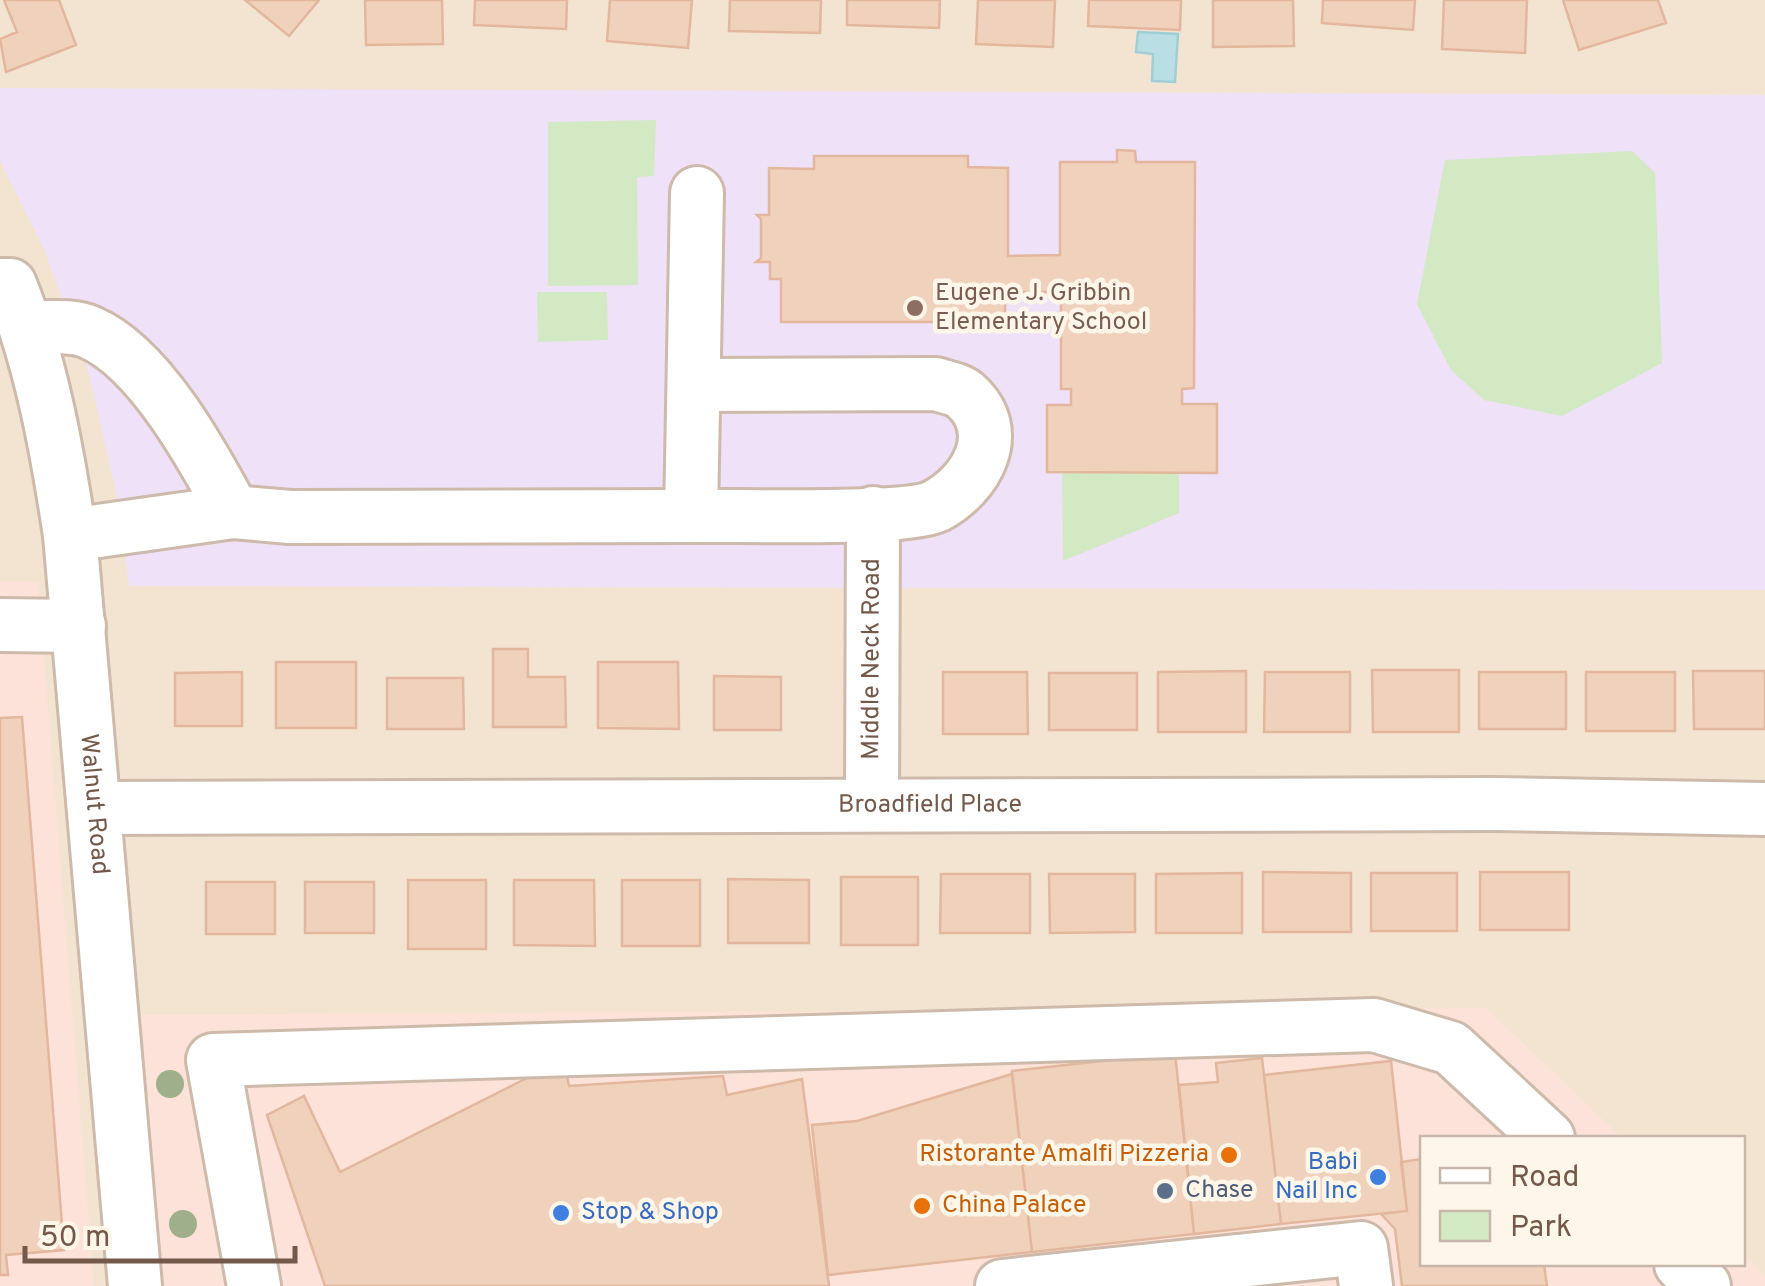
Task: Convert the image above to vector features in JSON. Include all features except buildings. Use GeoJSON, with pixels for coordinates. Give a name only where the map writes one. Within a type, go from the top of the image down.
{"type":"FeatureCollection","features":[{"type":"Feature","properties":{"kind":"street"},"geometry":{"type":"LineString","coordinates":[[691,516],[697,193]]}},
{"type":"Feature","properties":{"kind":"street"},"geometry":{"type":"LineString","coordinates":[[9,290],[107,340],[176,418],[233,512]]}},
{"type":"Feature","properties":{"kind":"street","name":"Walnut Road"},"geometry":{"type":"LineString","coordinates":[[9,290],[58,454],[70,535],[136,1286]]}},
{"type":"Feature","properties":{"kind":"street"},"geometry":{"type":"LineString","coordinates":[[70,535],[233,512],[290,516],[691,516],[933,508],[969,482],[984,460],[984,426],[964,394],[936,384],[694,384]]}},
{"type":"Feature","properties":{"kind":"street","name":"Middle Neck Road"},"geometry":{"type":"LineString","coordinates":[[872,804],[873,512]]}},
{"type":"Feature","properties":{"kind":"street"},"geometry":{"type":"LineString","coordinates":[[0,625],[79,626]]}},
{"type":"Feature","properties":{"kind":"street","name":"Broadfield Place"},"geometry":{"type":"LineString","coordinates":[[95,808],[1494,804],[1765,809]]}},
{"type":"Feature","properties":{"kind":"street"},"geometry":{"type":"LineString","coordinates":[[254,1286],[213,1060],[1374,1025],[1451,1048],[1546,1136]]}},
{"type":"Feature","properties":{"kind":"street"},"geometry":{"type":"LineString","coordinates":[[1033,1284],[1361,1248],[1366,1286]]}},
{"type":"Feature","properties":{"kind":"street"},"geometry":{"type":"LineString","coordinates":[[1682,1266],[1704,1286]]}},
{"type":"Feature","properties":{"kind":"shaded area"},"geometry":{"type":"Polygon","coordinates":[[[0,0],[1765,0],[1765,1286],[0,1286],[0,0]]]}},
{"type":"Feature","properties":{"kind":"shaded area","name":"Eugene J. Gribbin Elementary School"},"geometry":{"type":"Polygon","coordinates":[[[0,88],[1765,95],[1765,590],[129,586],[117,496],[87,366],[44,249],[0,161],[0,88]]]}},
{"type":"Feature","properties":{"kind":"shaded area"},"geometry":{"type":"Polygon","coordinates":[[[0,582],[38,582],[94,1286],[0,1286],[0,582]]]}},
{"type":"Feature","properties":{"kind":"shaded area"},"geometry":{"type":"Polygon","coordinates":[[[1486,1008],[1620,1136],[1420,1136],[1420,1266],[1745,1266],[1745,1256],[1765,1276],[1765,1286],[135,1286],[113,1015],[1486,1008]]]}},
{"type":"Feature","properties":{"kind":"green space"},"geometry":{"type":"Polygon","coordinates":[[[656,120],[654,176],[637,177],[638,285],[548,286],[548,122],[656,120]]]}},
{"type":"Feature","properties":{"kind":"green space"},"geometry":{"type":"Polygon","coordinates":[[[1632,151],[1655,173],[1662,363],[1562,416],[1484,400],[1451,370],[1417,304],[1445,160],[1632,151]]]}},
{"type":"Feature","properties":{"kind":"green space"},"geometry":{"type":"Polygon","coordinates":[[[537,292],[607,292],[608,340],[538,342],[537,292]]]}},
{"type":"Feature","properties":{"kind":"green space"},"geometry":{"type":"Polygon","coordinates":[[[1062,472],[1179,472],[1179,513],[1063,561],[1062,472]]]}},
{"type":"Feature","properties":{"kind":"water"},"geometry":{"type":"Polygon","coordinates":[[[1138,32],[1178,34],[1175,82],[1152,81],[1153,54],[1136,52],[1138,32]]]}},
{"type":"Feature","properties":{"kind":"place","name":"Eugene J. Gribbin Elementary School"},"geometry":{"type":"Point","coordinates":[915,308]}},
{"type":"Feature","properties":{"kind":"place","name":"Ristorante Amalfi Pizzeria"},"geometry":{"type":"Point","coordinates":[1229,1155]}},
{"type":"Feature","properties":{"kind":"place","name":"Babi Nail Inc"},"geometry":{"type":"Point","coordinates":[1378,1177]}},
{"type":"Feature","properties":{"kind":"place","name":"Chase"},"geometry":{"type":"Point","coordinates":[1165,1191]}},
{"type":"Feature","properties":{"kind":"place","name":"China Palace"},"geometry":{"type":"Point","coordinates":[922,1206]}},
{"type":"Feature","properties":{"kind":"place","name":"Stop & Shop"},"geometry":{"type":"Point","coordinates":[561,1213]}}]}
